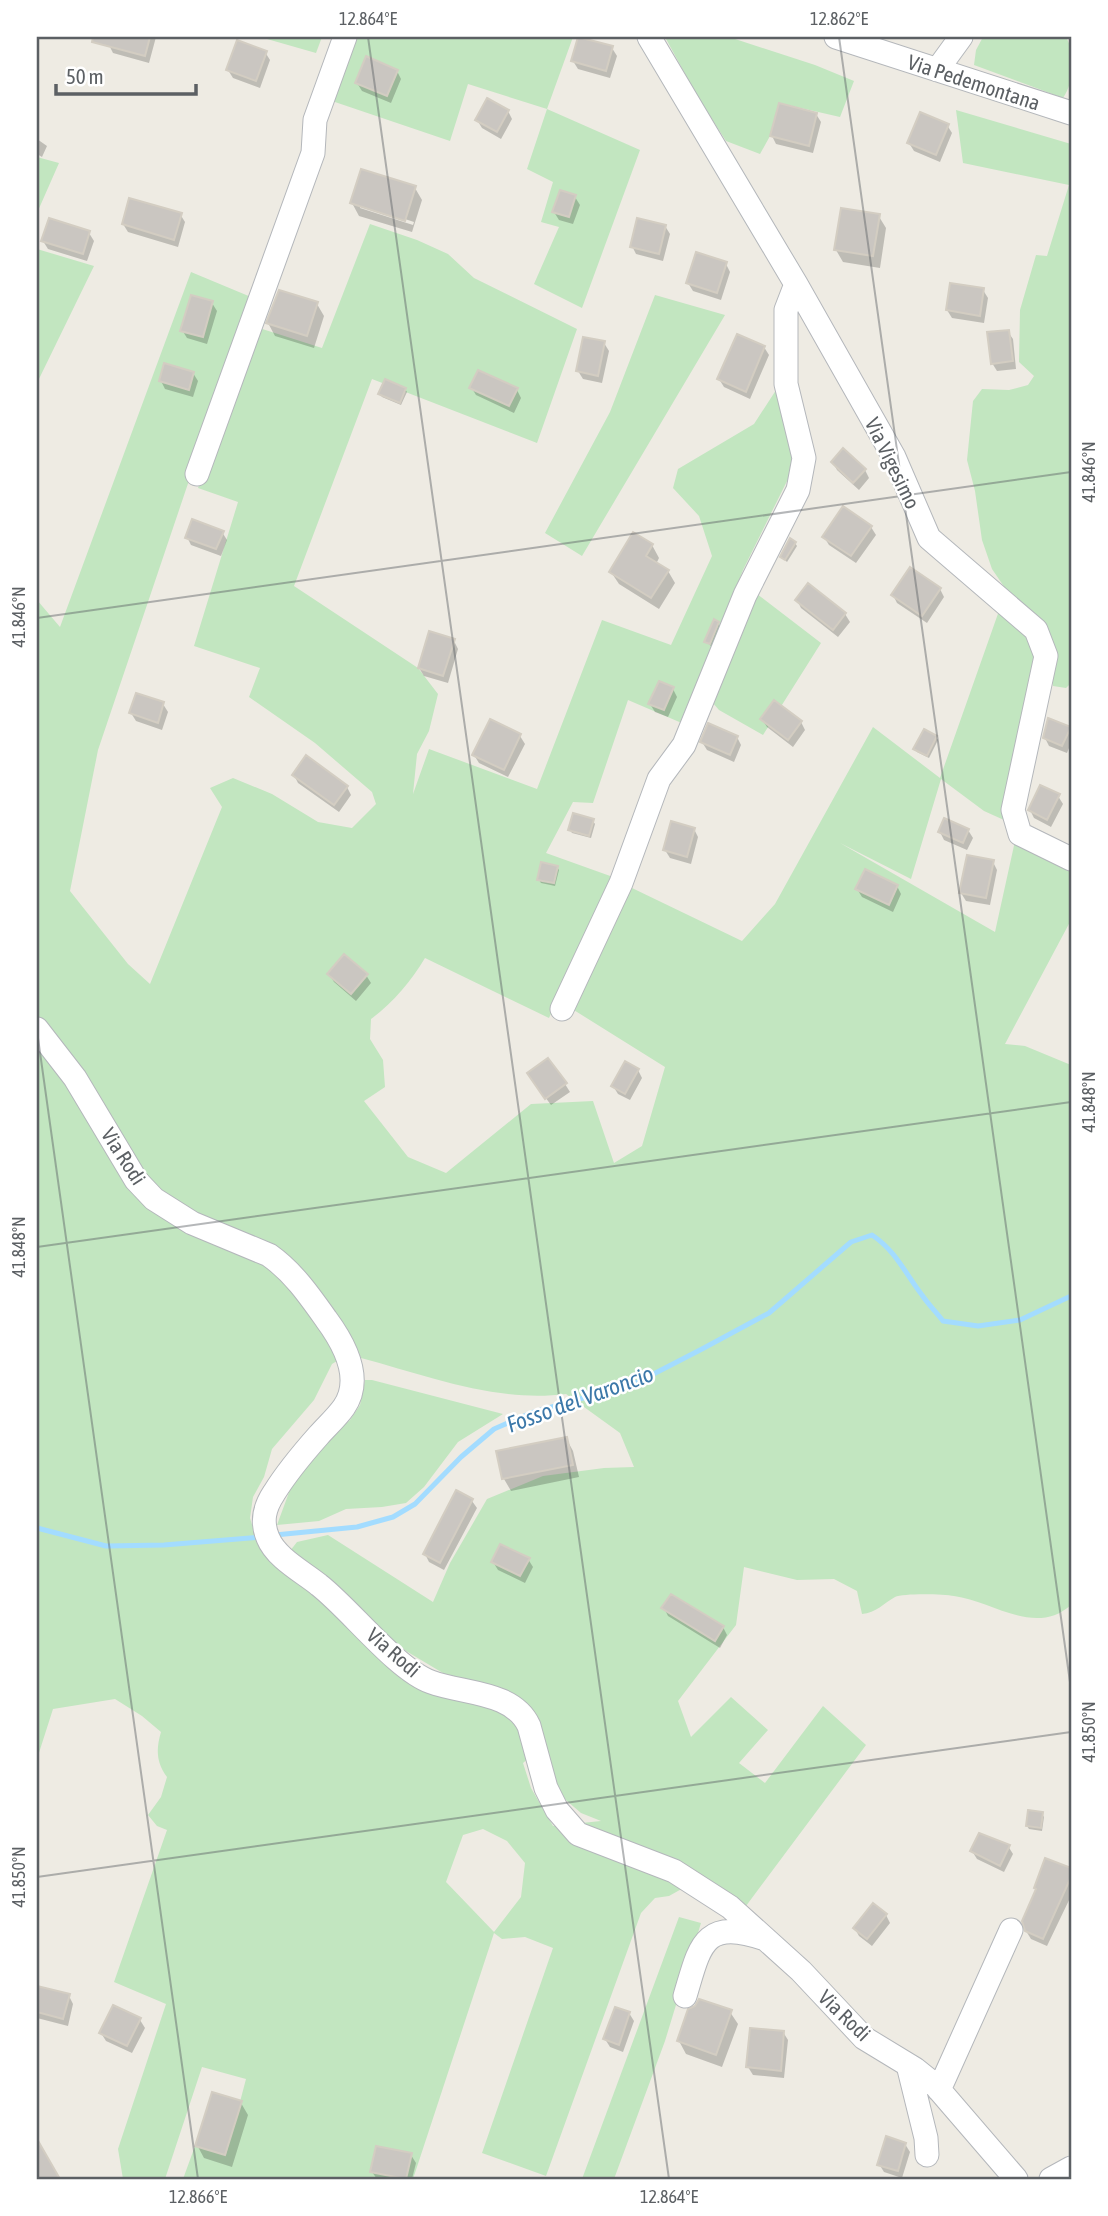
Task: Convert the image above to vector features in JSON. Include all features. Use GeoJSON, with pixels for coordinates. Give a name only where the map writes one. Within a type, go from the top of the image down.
{"type":"FeatureCollection","features":[{"type":"Feature","properties":{"kind":"street"},"geometry":{"type":"LineString","coordinates":[[197,474],[313,153],[315,120],[345,37]]}},
{"type":"Feature","properties":{"kind":"street","name":"Via Vigesimo"},"geometry":{"type":"LineString","coordinates":[[649,37],[796,284],[894,457],[929,538],[1036,630],[1046,656],[1013,810],[1020,834],[1071,859]]}},
{"type":"Feature","properties":{"kind":"street","name":"Via Pedemontana"},"geometry":{"type":"LineString","coordinates":[[836,37],[1071,114]]}},
{"type":"Feature","properties":{"kind":"street"},"geometry":{"type":"LineString","coordinates":[[937,70],[961,37]]}},
{"type":"Feature","properties":{"kind":"street"},"geometry":{"type":"LineString","coordinates":[[562,1009],[621,883],[659,779],[684,745],[746,595],[798,490],[804,458],[786,384],[786,310],[796,284]]}},
{"type":"Feature","properties":{"kind":"street","name":"Via Rodi"},"geometry":{"type":"LineString","coordinates":[[37,1029],[75,1078],[136,1180],[155,1199],[192,1223],[270,1255],[279,1262],[304,1288],[345,1348],[351,1375],[348,1401],[277,1487],[266,1507],[265,1528],[270,1542],[294,1566],[344,1606],[412,1672],[428,1681],[499,1700],[516,1708],[525,1717],[546,1788],[558,1810],[578,1834],[674,1871],[730,1907],[768,1940],[864,2038],[908,2065],[939,2090],[1016,2179]]}},
{"type":"Feature","properties":{"kind":"street"},"geometry":{"type":"LineString","coordinates":[[939,2090],[1011,1930]]}},
{"type":"Feature","properties":{"kind":"street"},"geometry":{"type":"LineString","coordinates":[[685,1996],[701,1946],[710,1937],[723,1931],[739,1932],[768,1940]]}},
{"type":"Feature","properties":{"kind":"street"},"geometry":{"type":"LineString","coordinates":[[908,2065],[926,2138],[927,2155]]}},
{"type":"Feature","properties":{"kind":"street"},"geometry":{"type":"LineString","coordinates":[[1051,2179],[1071,2168]]}},
{"type":"Feature","properties":{"kind":"green space"},"geometry":{"type":"Polygon","coordinates":[[[260,37],[322,37],[316,53],[260,37]]]}},
{"type":"Feature","properties":{"kind":"green space"},"geometry":{"type":"Polygon","coordinates":[[[354,37],[573,37],[547,109],[468,84],[450,141],[329,100],[354,37]]]}},
{"type":"Feature","properties":{"kind":"green space"},"geometry":{"type":"Polygon","coordinates":[[[665,37],[729,37],[815,65],[854,81],[840,117],[779,103],[770,136],[760,154],[726,141],[697,96],[665,37]]]}},
{"type":"Feature","properties":{"kind":"green space"},"geometry":{"type":"Polygon","coordinates":[[[983,37],[1066,37],[1071,51],[1072,68],[1070,84],[1063,98],[974,65],[976,50],[983,37]]]}},
{"type":"Feature","properties":{"kind":"green space"},"geometry":{"type":"Polygon","coordinates":[[[547,109],[640,150],[582,308],[534,284],[559,227],[541,222],[553,182],[527,169],[547,109]]]}},
{"type":"Feature","properties":{"kind":"green space"},"geometry":{"type":"Polygon","coordinates":[[[956,110],[1071,144],[1071,683],[1066,688],[1053,686],[1053,649],[1048,629],[1007,591],[992,569],[982,540],[975,491],[967,460],[973,401],[982,389],[1009,390],[1028,385],[1034,376],[1019,362],[1020,310],[1036,255],[1047,256],[1069,185],[963,163],[956,110]]]}},
{"type":"Feature","properties":{"kind":"green space"},"geometry":{"type":"Polygon","coordinates":[[[37,157],[59,163],[37,213],[37,157]]]}},
{"type":"Feature","properties":{"kind":"green space"},"geometry":{"type":"Polygon","coordinates":[[[370,224],[448,254],[474,278],[577,329],[537,443],[372,379],[294,586],[418,668],[438,694],[429,731],[417,754],[413,794],[429,749],[537,789],[602,620],[671,645],[712,556],[699,516],[673,488],[678,469],[754,424],[778,387],[792,444],[788,479],[743,570],[684,724],[628,700],[593,803],[573,802],[546,853],[613,877],[549,1018],[425,958],[401,991],[371,1019],[370,1039],[383,1060],[385,1087],[364,1101],[408,1157],[446,1173],[531,1104],[593,1101],[614,1163],[642,1146],[665,1067],[569,1007],[632,888],[742,941],[775,904],[873,727],[940,778],[1000,608],[1027,639],[1036,663],[1009,809],[1004,820],[984,811],[941,779],[911,879],[840,843],[995,932],[1015,841],[1071,864],[1071,920],[1005,1044],[1025,1046],[1071,1065],[1071,1605],[1057,1614],[1028,1618],[969,1599],[915,1594],[895,1597],[876,1610],[862,1614],[857,1591],[834,1579],[797,1580],[744,1567],[736,1625],[678,1701],[691,1737],[731,1697],[768,1730],[739,1763],[765,1783],[823,1706],[866,1745],[746,1906],[703,1877],[669,1896],[655,1898],[641,1913],[546,2176],[482,2153],[553,1948],[525,1937],[502,1939],[494,1933],[413,2179],[183,2179],[195,2146],[226,2155],[246,2079],[202,2067],[165,2179],[123,2179],[118,2149],[166,2004],[114,1982],[167,1830],[157,1826],[148,1815],[161,1797],[167,1777],[158,1755],[161,1732],[115,1699],[53,1709],[37,1759],[37,600],[60,627],[191,272],[251,297],[98,750],[70,891],[128,964],[150,984],[222,807],[210,788],[233,778],[272,794],[318,822],[352,828],[376,804],[372,792],[315,743],[249,697],[260,668],[194,646],[238,502],[198,488],[256,327],[322,348],[370,224]],[[357,1349],[332,1364],[314,1400],[272,1449],[264,1477],[253,1497],[250,1518],[258,1545],[281,1561],[407,1681],[435,1696],[468,1688],[406,1651],[386,1635],[345,1593],[290,1551],[297,1542],[328,1535],[433,1602],[450,1563],[487,1499],[543,1476],[634,1467],[620,1433],[566,1394],[514,1395],[463,1386],[361,1358],[357,1349]],[[543,1746],[523,1763],[531,1788],[553,1826],[601,1821],[581,1813],[560,1795],[543,1746]],[[483,1829],[463,1835],[446,1882],[494,1932],[521,1897],[525,1863],[507,1841],[483,1829]]]}},
{"type":"Feature","properties":{"kind":"green space"},"geometry":{"type":"Polygon","coordinates":[[[37,249],[94,266],[37,383],[37,249]]]}},
{"type":"Feature","properties":{"kind":"green space"},"geometry":{"type":"Polygon","coordinates":[[[655,295],[725,315],[582,556],[545,533],[610,412],[655,295]]]}},
{"type":"Feature","properties":{"kind":"green space"},"geometry":{"type":"Polygon","coordinates":[[[757,594],[821,643],[763,735],[719,710],[712,702],[757,594]]]}},
{"type":"Feature","properties":{"kind":"green space"},"geometry":{"type":"Polygon","coordinates":[[[365,1380],[503,1414],[458,1442],[424,1487],[406,1503],[346,1509],[319,1521],[277,1525],[295,1476],[329,1438],[350,1420],[360,1405],[365,1380]]]}},
{"type":"Feature","properties":{"kind":"green space"},"geometry":{"type":"Polygon","coordinates":[[[679,1917],[701,1923],[665,2041],[614,2179],[582,2179],[679,1917]]]}},
{"type":"Feature","properties":{"kind":"building"},"geometry":{"type":"Polygon","coordinates":[[[93,37],[150,37],[145,56],[92,42],[93,37]]]}},
{"type":"Feature","properties":{"kind":"building"},"geometry":{"type":"Polygon","coordinates":[[[578,37],[613,46],[606,71],[571,61],[578,37]]]}},
{"type":"Feature","properties":{"kind":"building"},"geometry":{"type":"Polygon","coordinates":[[[237,40],[267,51],[256,81],[226,70],[237,40]]]}},
{"type":"Feature","properties":{"kind":"building"},"geometry":{"type":"Polygon","coordinates":[[[366,56],[398,70],[387,96],[355,83],[366,56]]]}},
{"type":"Feature","properties":{"kind":"building"},"geometry":{"type":"Polygon","coordinates":[[[487,98],[509,110],[497,132],[475,120],[487,98]]]}},
{"type":"Feature","properties":{"kind":"building"},"geometry":{"type":"Polygon","coordinates":[[[779,103],[817,113],[809,146],[770,136],[779,103]]]}},
{"type":"Feature","properties":{"kind":"building"},"geometry":{"type":"Polygon","coordinates":[[[920,112],[949,124],[936,155],[907,143],[920,112]]]}},
{"type":"Feature","properties":{"kind":"building"},"geometry":{"type":"Polygon","coordinates":[[[361,169],[416,186],[405,221],[350,203],[361,169]]]}},
{"type":"Feature","properties":{"kind":"building"},"geometry":{"type":"Polygon","coordinates":[[[560,190],[576,195],[569,217],[552,212],[560,190]]]}},
{"type":"Feature","properties":{"kind":"building"},"geometry":{"type":"Polygon","coordinates":[[[129,198],[182,213],[174,240],[122,224],[129,198]]]}},
{"type":"Feature","properties":{"kind":"building"},"geometry":{"type":"Polygon","coordinates":[[[841,208],[880,214],[873,256],[834,250],[841,208]]]}},
{"type":"Feature","properties":{"kind":"building"},"geometry":{"type":"Polygon","coordinates":[[[49,218],[90,231],[83,254],[41,241],[49,218]]]}},
{"type":"Feature","properties":{"kind":"building"},"geometry":{"type":"Polygon","coordinates":[[[637,218],[666,225],[659,254],[630,247],[637,218]]]}},
{"type":"Feature","properties":{"kind":"building"},"geometry":{"type":"Polygon","coordinates":[[[696,252],[727,262],[717,293],[686,283],[696,252]]]}},
{"type":"Feature","properties":{"kind":"building"},"geometry":{"type":"Polygon","coordinates":[[[950,283],[984,288],[980,316],[946,310],[950,283]]]}},
{"type":"Feature","properties":{"kind":"building"},"geometry":{"type":"Polygon","coordinates":[[[279,290],[318,302],[307,336],[266,323],[279,290]]]}},
{"type":"Feature","properties":{"kind":"building"},"geometry":{"type":"Polygon","coordinates":[[[191,295],[213,301],[203,337],[180,331],[191,295]]]}},
{"type":"Feature","properties":{"kind":"building"},"geometry":{"type":"Polygon","coordinates":[[[1009,330],[1013,361],[991,364],[987,332],[1009,330]]]}},
{"type":"Feature","properties":{"kind":"building"},"geometry":{"type":"Polygon","coordinates":[[[737,334],[765,346],[746,392],[717,379],[737,334]]]}},
{"type":"Feature","properties":{"kind":"building"},"geometry":{"type":"Polygon","coordinates":[[[583,337],[605,341],[598,376],[576,371],[583,337]]]}},
{"type":"Feature","properties":{"kind":"building"},"geometry":{"type":"Polygon","coordinates":[[[164,363],[194,372],[189,390],[159,381],[164,363]]]}},
{"type":"Feature","properties":{"kind":"building"},"geometry":{"type":"Polygon","coordinates":[[[478,370],[518,388],[509,406],[469,388],[478,370]]]}},
{"type":"Feature","properties":{"kind":"building"},"geometry":{"type":"Polygon","coordinates":[[[385,379],[406,388],[400,403],[378,394],[385,379]]]}},
{"type":"Feature","properties":{"kind":"building"},"geometry":{"type":"Polygon","coordinates":[[[843,448],[866,469],[853,483],[831,462],[843,448]]]}},
{"type":"Feature","properties":{"kind":"building"},"geometry":{"type":"Polygon","coordinates":[[[843,506],[872,526],[851,556],[822,537],[843,506]]]}},
{"type":"Feature","properties":{"kind":"building"},"geometry":{"type":"Polygon","coordinates":[[[192,519],[224,531],[216,549],[185,538],[192,519]]]}},
{"type":"Feature","properties":{"kind":"building"},"geometry":{"type":"Polygon","coordinates":[[[633,532],[653,544],[646,556],[669,570],[651,598],[609,572],[633,532]]]}},
{"type":"Feature","properties":{"kind":"building"},"geometry":{"type":"Polygon","coordinates":[[[790,538],[796,542],[785,560],[780,557],[790,538]]]}},
{"type":"Feature","properties":{"kind":"building"},"geometry":{"type":"Polygon","coordinates":[[[910,567],[941,588],[922,616],[891,595],[910,567]]]}},
{"type":"Feature","properties":{"kind":"building"},"geometry":{"type":"Polygon","coordinates":[[[808,583],[846,613],[833,630],[795,600],[808,583]]]}},
{"type":"Feature","properties":{"kind":"building"},"geometry":{"type":"Polygon","coordinates":[[[714,619],[719,622],[710,644],[704,642],[714,619]]]}},
{"type":"Feature","properties":{"kind":"building"},"geometry":{"type":"Polygon","coordinates":[[[429,631],[455,639],[443,676],[418,668],[429,631]]]}},
{"type":"Feature","properties":{"kind":"building"},"geometry":{"type":"Polygon","coordinates":[[[659,681],[674,687],[664,710],[648,704],[659,681]]]}},
{"type":"Feature","properties":{"kind":"building"},"geometry":{"type":"Polygon","coordinates":[[[136,693],[164,702],[158,723],[129,713],[136,693]]]}},
{"type":"Feature","properties":{"kind":"building"},"geometry":{"type":"Polygon","coordinates":[[[774,700],[802,721],[788,740],[760,719],[774,700]]]}},
{"type":"Feature","properties":{"kind":"building"},"geometry":{"type":"Polygon","coordinates":[[[1048,718],[1071,727],[1062,746],[1043,738],[1048,718]]]}},
{"type":"Feature","properties":{"kind":"building"},"geometry":{"type":"Polygon","coordinates":[[[490,719],[521,734],[504,770],[472,755],[490,719]]]}},
{"type":"Feature","properties":{"kind":"building"},"geometry":{"type":"Polygon","coordinates":[[[708,723],[738,736],[730,755],[700,742],[708,723]]]}},
{"type":"Feature","properties":{"kind":"building"},"geometry":{"type":"Polygon","coordinates":[[[924,729],[937,736],[927,756],[913,749],[924,729]]]}},
{"type":"Feature","properties":{"kind":"building"},"geometry":{"type":"Polygon","coordinates":[[[306,755],[348,786],[334,805],[292,775],[306,755]]]}},
{"type":"Feature","properties":{"kind":"building"},"geometry":{"type":"Polygon","coordinates":[[[1040,785],[1060,794],[1047,820],[1028,810],[1040,785]]]}},
{"type":"Feature","properties":{"kind":"building"},"geometry":{"type":"Polygon","coordinates":[[[573,813],[594,819],[589,836],[568,830],[573,813]]]}},
{"type":"Feature","properties":{"kind":"building"},"geometry":{"type":"Polygon","coordinates":[[[944,818],[969,829],[963,843],[938,832],[944,818]]]}},
{"type":"Feature","properties":{"kind":"building"},"geometry":{"type":"Polygon","coordinates":[[[671,821],[695,828],[687,857],[663,850],[671,821]]]}},
{"type":"Feature","properties":{"kind":"building"},"geometry":{"type":"Polygon","coordinates":[[[967,855],[994,860],[986,898],[959,893],[967,855]]]}},
{"type":"Feature","properties":{"kind":"building"},"geometry":{"type":"Polygon","coordinates":[[[541,862],[558,866],[554,883],[537,880],[541,862]]]}},
{"type":"Feature","properties":{"kind":"building"},"geometry":{"type":"Polygon","coordinates":[[[865,869],[898,885],[889,905],[855,889],[865,869]]]}},
{"type":"Feature","properties":{"kind":"building"},"geometry":{"type":"Polygon","coordinates":[[[344,954],[368,974],[351,994],[327,974],[344,954]]]}},
{"type":"Feature","properties":{"kind":"building"},"geometry":{"type":"Polygon","coordinates":[[[548,1058],[567,1083],[545,1099],[527,1073],[548,1058]]]}},
{"type":"Feature","properties":{"kind":"building"},"geometry":{"type":"Polygon","coordinates":[[[625,1061],[639,1069],[625,1094],[611,1086],[625,1061]]]}},
{"type":"Feature","properties":{"kind":"building"},"geometry":{"type":"Polygon","coordinates":[[[567,1437],[573,1465],[502,1479],[496,1451],[567,1437]]]}},
{"type":"Feature","properties":{"kind":"building"},"geometry":{"type":"Polygon","coordinates":[[[456,1490],[473,1499],[440,1563],[423,1554],[456,1490]]]}},
{"type":"Feature","properties":{"kind":"building"},"geometry":{"type":"Polygon","coordinates":[[[500,1544],[530,1558],[520,1576],[491,1562],[500,1544]]]}},
{"type":"Feature","properties":{"kind":"building"},"geometry":{"type":"Polygon","coordinates":[[[671,1594],[724,1626],[715,1641],[661,1608],[671,1594]]]}},
{"type":"Feature","properties":{"kind":"building"},"geometry":{"type":"Polygon","coordinates":[[[1028,1810],[1043,1812],[1041,1828],[1026,1826],[1028,1810]]]}},
{"type":"Feature","properties":{"kind":"building"},"geometry":{"type":"Polygon","coordinates":[[[979,1833],[1010,1845],[1000,1866],[970,1851],[979,1833]]]}},
{"type":"Feature","properties":{"kind":"building"},"geometry":{"type":"Polygon","coordinates":[[[1045,1858],[1071,1868],[1071,1877],[1043,1939],[1025,1931],[1022,1921],[1036,1889],[1034,1888],[1045,1858]]]}},
{"type":"Feature","properties":{"kind":"building"},"geometry":{"type":"Polygon","coordinates":[[[873,1903],[887,1914],[867,1939],[853,1928],[873,1903]]]}},
{"type":"Feature","properties":{"kind":"building"},"geometry":{"type":"Polygon","coordinates":[[[37,1986],[70,1994],[63,2019],[37,2012],[37,1986]]]}},
{"type":"Feature","properties":{"kind":"building"},"geometry":{"type":"Polygon","coordinates":[[[699,1999],[732,2010],[716,2055],[677,2041],[688,2009],[695,2006],[699,1999]]]}},
{"type":"Feature","properties":{"kind":"building"},"geometry":{"type":"Polygon","coordinates":[[[113,2005],[141,2018],[127,2046],[99,2033],[113,2005]]]}},
{"type":"Feature","properties":{"kind":"building"},"geometry":{"type":"Polygon","coordinates":[[[615,2007],[630,2012],[619,2045],[603,2039],[615,2007]]]}},
{"type":"Feature","properties":{"kind":"building"},"geometry":{"type":"Polygon","coordinates":[[[750,2028],[784,2031],[781,2071],[746,2067],[750,2028]]]}},
{"type":"Feature","properties":{"kind":"building"},"geometry":{"type":"Polygon","coordinates":[[[212,2092],[242,2101],[225,2155],[195,2146],[212,2092]]]}},
{"type":"Feature","properties":{"kind":"building"},"geometry":{"type":"Polygon","coordinates":[[[886,2136],[906,2143],[898,2171],[877,2165],[886,2136]]]}},
{"type":"Feature","properties":{"kind":"building"},"geometry":{"type":"Polygon","coordinates":[[[37,2139],[60,2179],[37,2179],[37,2139]]]}},
{"type":"Feature","properties":{"kind":"building"},"geometry":{"type":"Polygon","coordinates":[[[376,2146],[412,2153],[406,2179],[370,2172],[376,2146]]]}},
{"type":"Feature","properties":{"kind":"waterway","name":"Fosso del Varoncio"},"geometry":{"type":"LineString","coordinates":[[275,1535],[357,1527],[393,1517],[415,1504],[461,1457],[494,1429],[531,1413],[638,1382],[769,1313],[851,1242],[872,1235],[894,1255],[943,1321],[978,1326],[1020,1320],[1071,1296]]}},
{"type":"Feature","properties":{"kind":"waterway","name":"Fosso del Varoncio"},"geometry":{"type":"LineString","coordinates":[[37,1528],[106,1546],[164,1545],[262,1537]]}}]}
